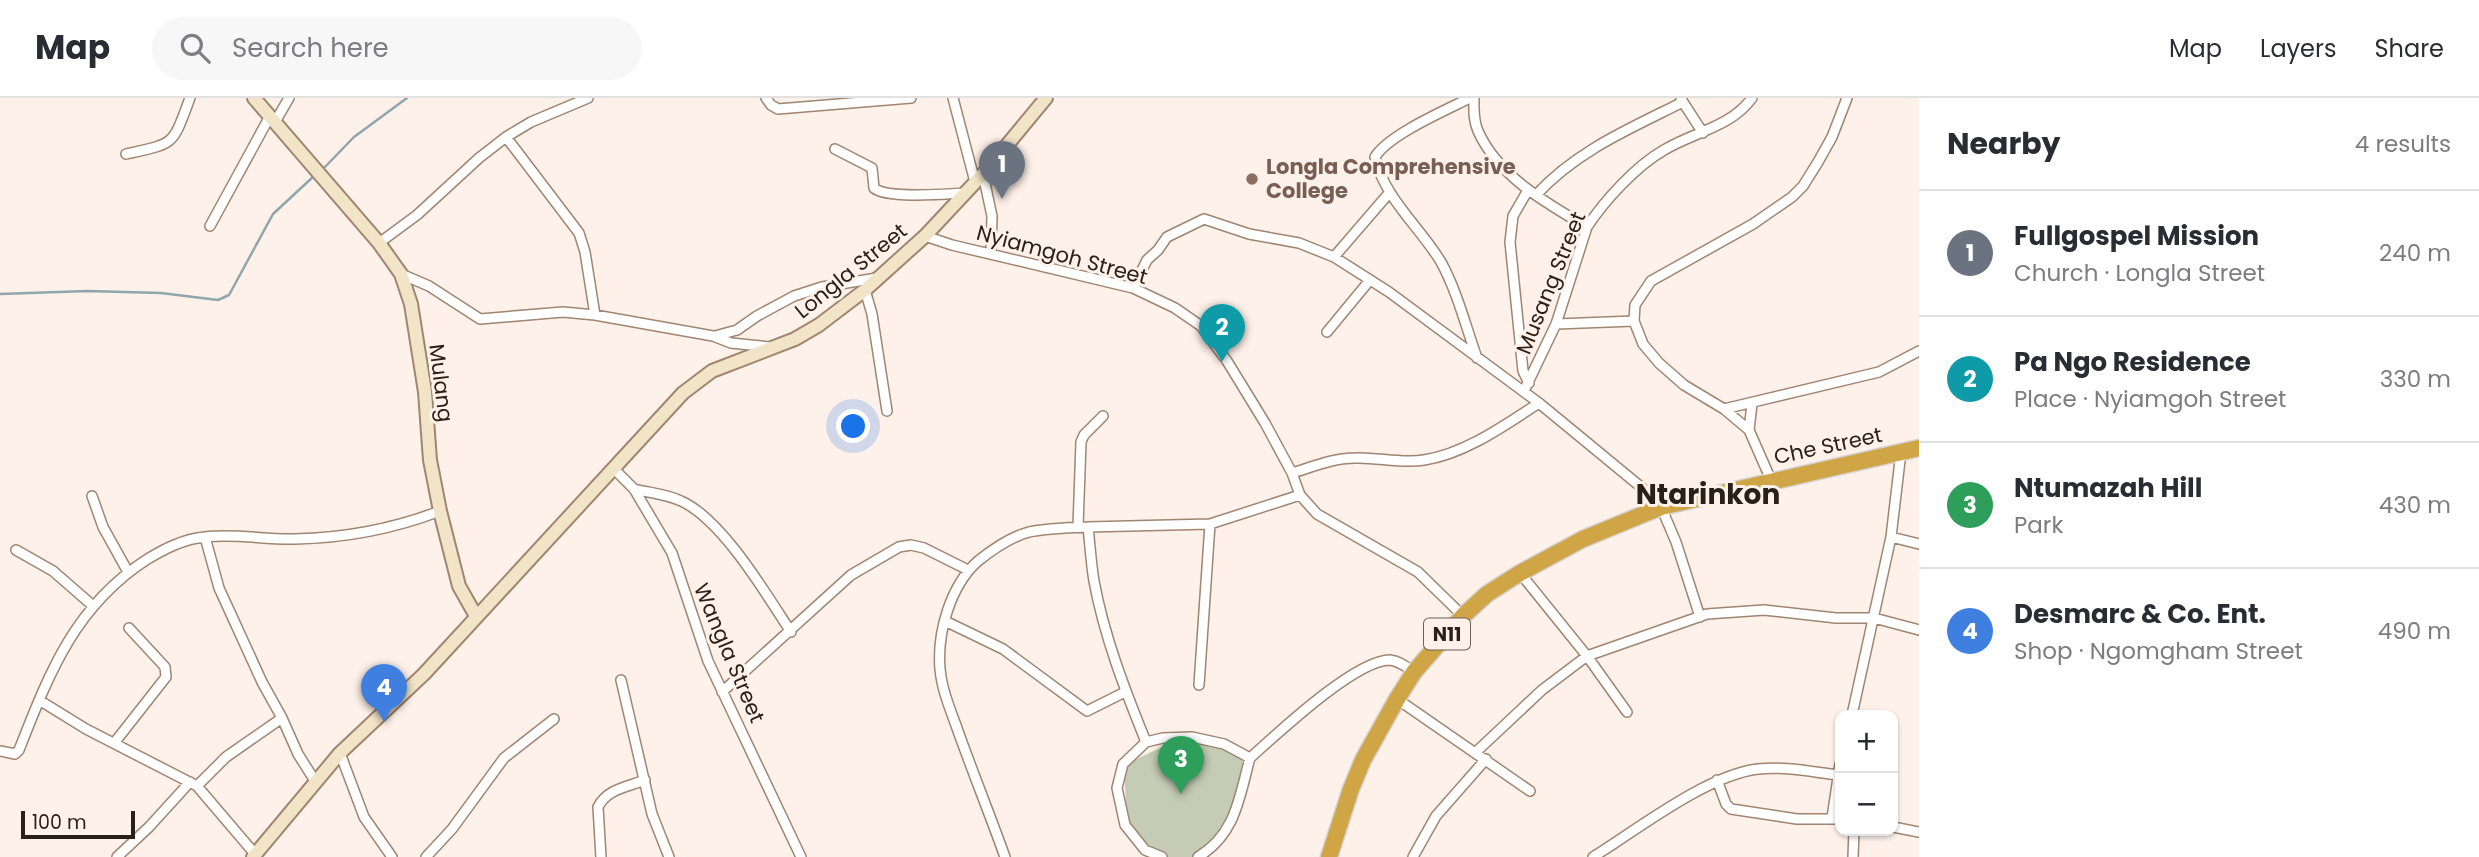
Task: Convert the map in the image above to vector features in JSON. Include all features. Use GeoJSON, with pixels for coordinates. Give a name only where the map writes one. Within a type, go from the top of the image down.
{"type":"FeatureCollection","features":[{"type":"Feature","properties":{"kind":"highway","name":"Che Street"},"geometry":{"type":"LineString","coordinates":[[1662,506],[1919,449]]}},
{"type":"Feature","properties":{"kind":"highway","name":"N11"},"geometry":{"type":"LineString","coordinates":[[1333,856],[1351,789],[1363,760],[1413,673],[1463,616],[1488,594],[1520,573],[1583,539],[1662,506]]}},
{"type":"Feature","properties":{"kind":"main road","name":"Mulang"},"geometry":{"type":"LineString","coordinates":[[254,98],[379,243],[401,274],[411,304],[425,392],[430,460],[440,511],[458,586],[476,616]]}},
{"type":"Feature","properties":{"kind":"main road","name":"Longla Street"},"geometry":{"type":"LineString","coordinates":[[254,856],[340,753],[424,674],[615,470],[683,393],[709,373],[795,339],[819,325],[865,290],[925,236],[979,178],[1046,98]]}},
{"type":"Feature","properties":{"kind":"street"},"geometry":{"type":"LineString","coordinates":[[126,154],[164,145],[174,138],[190,98]]}},
{"type":"Feature","properties":{"kind":"street"},"geometry":{"type":"LineString","coordinates":[[210,226],[246,157],[289,98]]}},
{"type":"Feature","properties":{"kind":"street"},"geometry":{"type":"LineString","coordinates":[[379,243],[417,215],[506,137],[531,122],[588,98]]}},
{"type":"Feature","properties":{"kind":"street"},"geometry":{"type":"LineString","coordinates":[[766,98],[771,105],[778,108],[818,102],[911,98]]}},
{"type":"Feature","properties":{"kind":"street"},"geometry":{"type":"LineString","coordinates":[[953,98],[992,216],[991,254]]}},
{"type":"Feature","properties":{"kind":"street"},"geometry":{"type":"LineString","coordinates":[[1477,358],[1440,261],[1390,192],[1376,160],[1378,152],[1389,142],[1427,120],[1472,98],[1478,131],[1496,160],[1532,193],[1587,227]]}},
{"type":"Feature","properties":{"kind":"street","name":"Musang Street"},"geometry":{"type":"LineString","coordinates":[[1526,387],[1556,324],[1587,227],[1596,214],[1624,183],[1664,150],[1703,133],[1742,111],[1752,98]]}},
{"type":"Feature","properties":{"kind":"street"},"geometry":{"type":"LineString","coordinates":[[1771,480],[1749,430],[1724,409],[1685,385],[1659,363],[1643,344],[1634,321],[1635,305],[1651,281],[1763,217],[1792,197],[1803,186],[1832,137],[1847,98]]}},
{"type":"Feature","properties":{"kind":"street"},"geometry":{"type":"LineString","coordinates":[[1526,387],[1510,242],[1513,216],[1532,193],[1594,147],[1682,100],[1703,133]]}},
{"type":"Feature","properties":{"kind":"street"},"geometry":{"type":"LineString","coordinates":[[506,137],[579,233],[585,252],[595,315]]}},
{"type":"Feature","properties":{"kind":"street"},"geometry":{"type":"LineString","coordinates":[[835,149],[872,168],[874,188],[879,192],[916,195],[965,193]]}},
{"type":"Feature","properties":{"kind":"street"},"geometry":{"type":"LineString","coordinates":[[1334,257],[1390,192]]}},
{"type":"Feature","properties":{"kind":"street"},"geometry":{"type":"LineString","coordinates":[[1133,288],[1147,260],[1167,237],[1204,219],[1249,234],[1299,243],[1334,257],[1370,279],[1477,358],[1526,387],[1539,403],[1662,506],[1700,617]]}},
{"type":"Feature","properties":{"kind":"street","name":"Nyiamgoh Street"},"geometry":{"type":"LineString","coordinates":[[925,236],[1133,288],[1175,308],[1201,327],[1215,343],[1265,422],[1292,473],[1300,495],[1317,514],[1418,572],[1463,616]]}},
{"type":"Feature","properties":{"kind":"street"},"geometry":{"type":"LineString","coordinates":[[401,274],[429,286],[480,320],[564,312],[595,315],[713,336],[731,343],[772,348]]}},
{"type":"Feature","properties":{"kind":"street"},"geometry":{"type":"LineString","coordinates":[[713,336],[737,330],[794,296],[822,287],[879,277]]}},
{"type":"Feature","properties":{"kind":"street"},"geometry":{"type":"LineString","coordinates":[[1327,332],[1370,279]]}},
{"type":"Feature","properties":{"kind":"street"},"geometry":{"type":"LineString","coordinates":[[865,290],[872,314],[887,411]]}},
{"type":"Feature","properties":{"kind":"street"},"geometry":{"type":"LineString","coordinates":[[1556,324],[1634,321]]}},
{"type":"Feature","properties":{"kind":"street"},"geometry":{"type":"LineString","coordinates":[[1724,409],[1879,372],[1919,351]]}},
{"type":"Feature","properties":{"kind":"street"},"geometry":{"type":"LineString","coordinates":[[1292,473],[1335,460],[1356,457],[1421,461],[1440,457],[1501,427],[1539,403]]}},
{"type":"Feature","properties":{"kind":"street"},"geometry":{"type":"LineString","coordinates":[[1749,430],[1752,404]]}},
{"type":"Feature","properties":{"kind":"street"},"geometry":{"type":"LineString","coordinates":[[1103,416],[1084,435],[1081,442],[1083,527],[1095,583],[1125,692],[1146,741]]}},
{"type":"Feature","properties":{"kind":"street"},"geometry":{"type":"LineString","coordinates":[[1853,710],[1891,537],[1902,452]]}},
{"type":"Feature","properties":{"kind":"street","name":"Wangla Street"},"geometry":{"type":"LineString","coordinates":[[615,470],[634,489],[671,553],[708,661],[801,857]]}},
{"type":"Feature","properties":{"kind":"street"},"geometry":{"type":"LineString","coordinates":[[634,489],[680,500],[693,507],[725,538],[790,632]]}},
{"type":"Feature","properties":{"kind":"street"},"geometry":{"type":"LineString","coordinates":[[1005,857],[971,770],[944,689],[940,668],[945,621],[956,590],[968,570],[1010,539],[1028,533],[1083,527],[1210,524],[1300,495]]}},
{"type":"Feature","properties":{"kind":"street"},"geometry":{"type":"LineString","coordinates":[[92,496],[103,527],[128,572]]}},
{"type":"Feature","properties":{"kind":"street"},"geometry":{"type":"LineString","coordinates":[[0,751],[15,754],[19,751],[39,700],[77,627],[92,605],[128,572],[181,542],[205,537],[243,535],[293,539],[362,534],[440,511]]}},
{"type":"Feature","properties":{"kind":"street"},"geometry":{"type":"LineString","coordinates":[[1199,685],[1210,524]]}},
{"type":"Feature","properties":{"kind":"street"},"geometry":{"type":"LineString","coordinates":[[205,537],[219,587],[262,682],[298,754],[315,781]]}},
{"type":"Feature","properties":{"kind":"street"},"geometry":{"type":"LineString","coordinates":[[1891,537],[1919,544]]}},
{"type":"Feature","properties":{"kind":"street"},"geometry":{"type":"LineString","coordinates":[[722,692],[851,575],[898,547],[911,545],[925,548],[968,570]]}},
{"type":"Feature","properties":{"kind":"street"},"geometry":{"type":"LineString","coordinates":[[16,550],[53,571],[92,605]]}},
{"type":"Feature","properties":{"kind":"street"},"geometry":{"type":"LineString","coordinates":[[1520,573],[1587,656],[1627,712]]}},
{"type":"Feature","properties":{"kind":"street"},"geometry":{"type":"LineString","coordinates":[[1476,752],[1542,690],[1587,656],[1700,617],[1730,611],[1764,610],[1836,618],[1874,618],[1919,630]]}},
{"type":"Feature","properties":{"kind":"street"},"geometry":{"type":"LineString","coordinates":[[945,621],[1003,649],[1087,711],[1125,692]]}},
{"type":"Feature","properties":{"kind":"street"},"geometry":{"type":"LineString","coordinates":[[115,742],[166,677],[164,667],[129,628]]}},
{"type":"Feature","properties":{"kind":"street"},"geometry":{"type":"LineString","coordinates":[[1198,857],[1211,849],[1232,824],[1250,758],[1294,718],[1348,678],[1377,662],[1398,661],[1413,673]]}},
{"type":"Feature","properties":{"kind":"street"},"geometry":{"type":"LineString","coordinates":[[621,680],[652,814],[669,857]]}},
{"type":"Feature","properties":{"kind":"street"},"geometry":{"type":"LineString","coordinates":[[1397,699],[1530,792]]}},
{"type":"Feature","properties":{"kind":"street"},"geometry":{"type":"LineString","coordinates":[[39,700],[86,729],[193,784],[254,856]]}},
{"type":"Feature","properties":{"kind":"street"},"geometry":{"type":"LineString","coordinates":[[117,857],[193,784],[282,718]]}},
{"type":"Feature","properties":{"kind":"street"},"geometry":{"type":"LineString","coordinates":[[426,857],[452,829],[504,758],[554,719]]}},
{"type":"Feature","properties":{"kind":"street"},"geometry":{"type":"LineString","coordinates":[[1162,857],[1145,850],[1125,825],[1117,788],[1123,764],[1146,741],[1163,738],[1192,737],[1224,744],[1250,758]]}},
{"type":"Feature","properties":{"kind":"street"},"geometry":{"type":"LineString","coordinates":[[340,753],[364,817],[392,857]]}},
{"type":"Feature","properties":{"kind":"street"},"geometry":{"type":"LineString","coordinates":[[1413,857],[1430,825],[1486,759]]}},
{"type":"Feature","properties":{"kind":"street"},"geometry":{"type":"LineString","coordinates":[[1593,857],[1717,780],[1733,774],[1770,768],[1835,775]]}},
{"type":"Feature","properties":{"kind":"street"},"geometry":{"type":"LineString","coordinates":[[601,857],[600,802],[605,795],[645,780]]}},
{"type":"Feature","properties":{"kind":"street"},"geometry":{"type":"LineString","coordinates":[[1717,780],[1726,804],[1731,809],[1797,819],[1835,819]]}},
{"type":"Feature","properties":{"kind":"street"},"geometry":{"type":"LineString","coordinates":[[1898,828],[1919,832]]}},
{"type":"Feature","properties":{"kind":"street"},"geometry":{"type":"LineString","coordinates":[[1853,857],[1854,836]]}},
{"type":"Feature","properties":{"kind":"street"},"geometry":{"type":"LineString","coordinates":[[1135,857],[1145,850]]}},
{"type":"Feature","properties":{"kind":"green space"},"geometry":{"type":"Polygon","coordinates":[[[1183,737],[1224,745],[1244,755],[1230,825],[1196,857],[1151,857],[1127,823],[1124,765],[1183,737]]]}},
{"type":"Feature","properties":{"kind":"waterway"},"geometry":{"type":"LineString","coordinates":[[322,170],[354,137],[407,98]]}},
{"type":"Feature","properties":{"kind":"waterway"},"geometry":{"type":"LineString","coordinates":[[0,294],[88,291],[161,293],[218,300],[229,295],[273,214],[314,176]]}},
{"type":"Feature","properties":{"kind":"place","name":"Longla Comprehensive College"},"geometry":{"type":"Point","coordinates":[1252,179]}},
{"type":"Feature","properties":{"kind":"place","name":"Fullgospel Mission"},"geometry":{"type":"Point","coordinates":[1002,199]}},
{"type":"Feature","properties":{"kind":"place","name":"Pa Ngo Residence"},"geometry":{"type":"Point","coordinates":[1222,362]}},
{"type":"Feature","properties":{"kind":"place","name":"Desmarc & Co. Ent."},"geometry":{"type":"Point","coordinates":[384,722]}},
{"type":"Feature","properties":{"kind":"place","name":"Ntumazah Hill"},"geometry":{"type":"Point","coordinates":[1181,794]}},
{"type":"Feature","properties":{"kind":"district","name":"Ntarinkon"},"geometry":{"type":"Point","coordinates":[1708,494]}}]}
